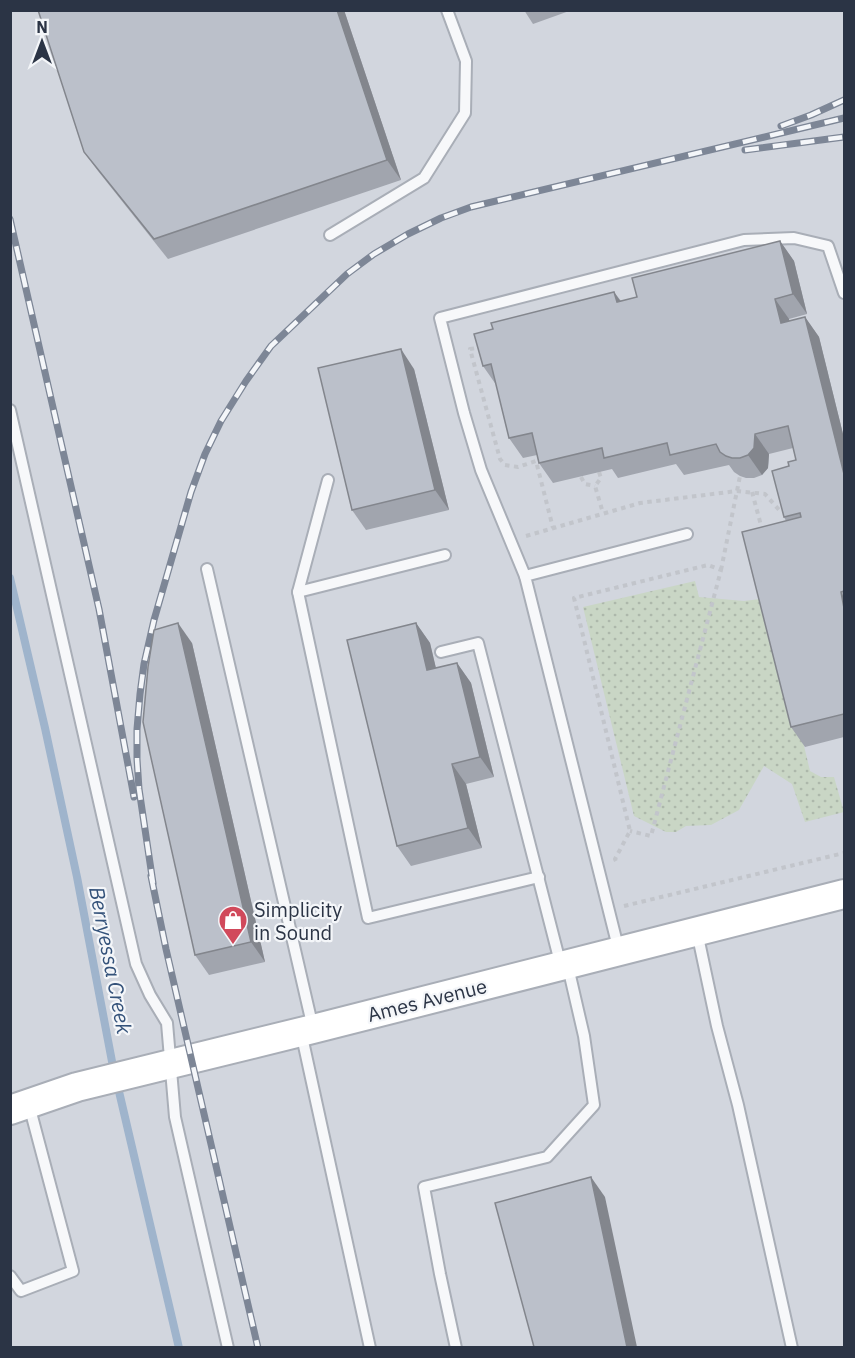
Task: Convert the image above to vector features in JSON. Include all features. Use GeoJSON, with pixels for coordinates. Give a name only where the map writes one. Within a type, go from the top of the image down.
{"type":"FeatureCollection","features":[{"type":"Feature","properties":{"kind":"street","name":"Ames Avenue"},"geometry":{"type":"LineString","coordinates":[[19,1107],[77,1087],[165,1064],[844,894]]}},
{"type":"Feature","properties":{"kind":"lane"},"geometry":{"type":"LineString","coordinates":[[330,235],[424,178],[465,112],[466,61],[447,10]]}},
{"type":"Feature","properties":{"kind":"lane"},"geometry":{"type":"LineString","coordinates":[[619,952],[525,576],[481,470],[440,318],[744,240],[794,238],[828,246],[844,293]]}},
{"type":"Feature","properties":{"kind":"lane"},"geometry":{"type":"LineString","coordinates":[[10,410],[136,964],[150,995],[167,1023],[165,1064],[228,1347]]}},
{"type":"Feature","properties":{"kind":"lane"},"geometry":{"type":"LineString","coordinates":[[328,480],[298,592],[368,918],[539,877]]}},
{"type":"Feature","properties":{"kind":"lane"},"geometry":{"type":"LineString","coordinates":[[525,576],[687,534]]}},
{"type":"Feature","properties":{"kind":"lane"},"geometry":{"type":"LineString","coordinates":[[298,592],[445,555]]}},
{"type":"Feature","properties":{"kind":"lane"},"geometry":{"type":"LineString","coordinates":[[207,569],[307,1030],[370,1347]]}},
{"type":"Feature","properties":{"kind":"lane"},"geometry":{"type":"LineString","coordinates":[[441,652],[478,643],[539,877],[584,1036],[594,1105],[547,1157],[424,1187],[456,1347]]}},
{"type":"Feature","properties":{"kind":"lane"},"geometry":{"type":"LineString","coordinates":[[697,932],[792,1347]]}},
{"type":"Feature","properties":{"kind":"lane"},"geometry":{"type":"LineString","coordinates":[[10,1276],[21,1291],[74,1271],[19,1107]]}},
{"type":"Feature","properties":{"kind":"path"},"geometry":{"type":"LineString","coordinates":[[488,346],[470,349],[500,459],[505,465],[518,467],[536,461],[553,528]]}},
{"type":"Feature","properties":{"kind":"path"},"geometry":{"type":"LineString","coordinates":[[595,486],[601,478],[599,472]]}},
{"type":"Feature","properties":{"kind":"path"},"geometry":{"type":"LineString","coordinates":[[630,831],[651,836],[721,570],[740,476]]}},
{"type":"Feature","properties":{"kind":"path"},"geometry":{"type":"LineString","coordinates":[[581,477],[585,484],[595,486]]}},
{"type":"Feature","properties":{"kind":"path"},"geometry":{"type":"LineString","coordinates":[[595,486],[603,513]]}},
{"type":"Feature","properties":{"kind":"path"},"geometry":{"type":"LineString","coordinates":[[510,540],[640,503],[737,491],[765,494],[780,511],[791,512]]}},
{"type":"Feature","properties":{"kind":"path"},"geometry":{"type":"LineString","coordinates":[[752,492],[764,537]]}},
{"type":"Feature","properties":{"kind":"path"},"geometry":{"type":"LineString","coordinates":[[618,870],[615,859],[630,831],[574,598],[708,565],[721,570]]}},
{"type":"Feature","properties":{"kind":"path"},"geometry":{"type":"LineString","coordinates":[[609,910],[844,853]]}},
{"type":"Feature","properties":{"kind":"shaded area"},"geometry":{"type":"Polygon","coordinates":[[[11,11],[844,11],[844,1347],[11,1347],[11,11]]]}},
{"type":"Feature","properties":{"kind":"green space"},"geometry":{"type":"Polygon","coordinates":[[[695,581],[699,597],[744,601],[769,598],[810,771],[821,777],[834,777],[844,812],[805,822],[792,784],[764,766],[739,810],[711,825],[686,826],[676,832],[666,832],[634,816],[583,607],[695,581]]]}},
{"type":"Feature","properties":{"kind":"building"},"geometry":{"type":"Polygon","coordinates":[[[38,10],[337,10],[387,160],[154,239],[84,152],[38,10]]]}},
{"type":"Feature","properties":{"kind":"building"},"geometry":{"type":"Polygon","coordinates":[[[780,241],[793,294],[775,299],[781,323],[805,317],[844,474],[844,591],[841,592],[844,608],[844,714],[791,727],[742,532],[801,517],[800,513],[784,517],[772,471],[789,466],[788,462],[796,460],[788,426],[755,434],[754,448],[748,455],[740,458],[726,456],[720,452],[716,444],[670,455],[667,443],[604,458],[602,448],[539,463],[532,433],[509,438],[491,364],[483,366],[474,334],[493,329],[491,323],[614,292],[617,302],[637,297],[632,278],[780,241]]]}},
{"type":"Feature","properties":{"kind":"building"},"geometry":{"type":"Polygon","coordinates":[[[401,349],[435,490],[352,510],[318,368],[401,349]]]}},
{"type":"Feature","properties":{"kind":"building"},"geometry":{"type":"Polygon","coordinates":[[[178,623],[251,942],[195,955],[143,722],[154,630],[178,623]]]}},
{"type":"Feature","properties":{"kind":"building"},"geometry":{"type":"Polygon","coordinates":[[[416,623],[427,670],[457,663],[480,757],[452,764],[468,828],[397,846],[347,640],[416,623]]]}},
{"type":"Feature","properties":{"kind":"building"},"geometry":{"type":"Polygon","coordinates":[[[591,1177],[627,1347],[534,1347],[495,1203],[591,1177]]]}},
{"type":"Feature","properties":{"kind":"waterway","name":"Berryessa Creek"},"geometry":{"type":"LineString","coordinates":[[10,578],[77,877],[114,1072]]}},
{"type":"Feature","properties":{"kind":"waterway","name":"Berryessa Creek"},"geometry":{"type":"LineString","coordinates":[[117,1083],[179,1348]]}},
{"type":"Feature","properties":{"kind":"railway"},"geometry":{"type":"LineString","coordinates":[[781,126],[844,100]]}},
{"type":"Feature","properties":{"kind":"railway"},"geometry":{"type":"LineString","coordinates":[[153,883],[139,789],[137,759],[137,729],[144,664],[154,620],[191,492],[205,454],[221,421],[271,346],[347,274],[374,254],[441,218],[471,207],[844,118]]}},
{"type":"Feature","properties":{"kind":"railway"},"geometry":{"type":"LineString","coordinates":[[745,150],[844,137]]}},
{"type":"Feature","properties":{"kind":"railway"},"geometry":{"type":"LineString","coordinates":[[10,219],[99,609],[134,797]]}},
{"type":"Feature","properties":{"kind":"railway"},"geometry":{"type":"LineString","coordinates":[[151,876],[258,1348]]}},
{"type":"Feature","properties":{"kind":"place","name":"Simplicity in Sound"},"geometry":{"type":"Point","coordinates":[233,946]}}]}
